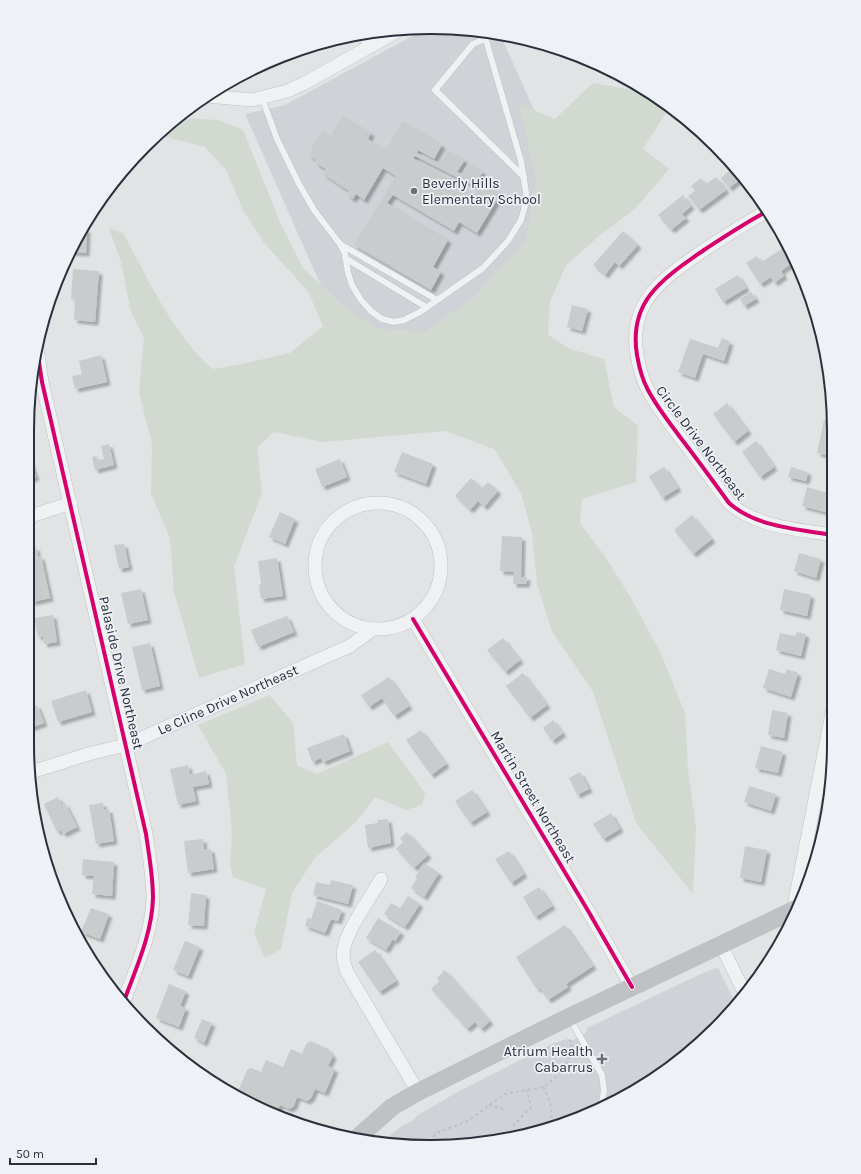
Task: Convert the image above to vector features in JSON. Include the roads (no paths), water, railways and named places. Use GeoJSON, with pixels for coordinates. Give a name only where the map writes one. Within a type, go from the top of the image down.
{"type":"FeatureCollection","features":[{"type":"Feature","properties":{"kind":"main road"},"geometry":{"type":"LineString","coordinates":[[362,1134],[392,1108],[418,1092],[569,1017],[789,912]]}},
{"type":"Feature","properties":{"kind":"main road"},"geometry":{"type":"LineString","coordinates":[[373,1123],[373,1136]]}},
{"type":"Feature","properties":{"kind":"street"},"geometry":{"type":"LineString","coordinates":[[217,97],[252,100],[287,91],[303,84],[388,36]]}},
{"type":"Feature","properties":{"kind":"street"},"geometry":{"type":"LineString","coordinates":[[367,39],[371,46]]}},
{"type":"Feature","properties":{"kind":"street","name":"Circle Drive Northeast"},"geometry":{"type":"LineString","coordinates":[[763,214],[720,240],[669,275],[654,289],[643,307],[637,330],[636,344],[640,369],[647,389],[662,413],[730,503],[738,511],[748,517],[762,522],[827,534]]}},
{"type":"Feature","properties":{"kind":"street","name":"Palaside Drive Northeast"},"geometry":{"type":"LineString","coordinates":[[40,366],[146,834],[153,886],[151,917],[145,943],[125,997]]}},
{"type":"Feature","properties":{"kind":"street"},"geometry":{"type":"LineString","coordinates":[[34,515],[70,503]]}},
{"type":"Feature","properties":{"kind":"street"},"geometry":{"type":"LineString","coordinates":[[377,503],[392,505],[406,510],[426,525],[436,542],[440,554],[440,578],[431,602],[413,619],[387,629],[373,629],[358,626],[345,620],[333,610],[324,599],[318,586],[315,571],[316,556],[320,542],[327,529],[337,518],[349,510],[363,505],[377,503]]}},
{"type":"Feature","properties":{"kind":"street","name":"Martin Street Northeast"},"geometry":{"type":"LineString","coordinates":[[413,619],[588,909],[632,987]]}},
{"type":"Feature","properties":{"kind":"street","name":"Le Cline Drive Northeast"},"geometry":{"type":"LineString","coordinates":[[35,771],[92,753],[126,745],[350,646],[373,629]]}},
{"type":"Feature","properties":{"kind":"street"},"geometry":{"type":"LineString","coordinates":[[797,895],[827,739]]}},
{"type":"Feature","properties":{"kind":"street"},"geometry":{"type":"LineString","coordinates":[[381,879],[348,934],[344,948],[344,962],[347,972],[418,1092]]}},
{"type":"Feature","properties":{"kind":"street"},"geometry":{"type":"LineString","coordinates":[[721,945],[742,988]]}},
{"type":"Feature","properties":{"kind":"lane"},"geometry":{"type":"LineString","coordinates":[[262,98],[277,139],[298,182],[314,210],[340,244],[352,285],[361,300],[371,311],[382,319],[394,322],[404,320],[437,300],[483,268],[508,241],[521,220],[527,199],[524,177],[521,161],[485,39],[473,44],[435,90],[524,177]]}},
{"type":"Feature","properties":{"kind":"lane"},"geometry":{"type":"LineString","coordinates":[[340,244],[437,300]]}},
{"type":"Feature","properties":{"kind":"lane"},"geometry":{"type":"LineString","coordinates":[[345,258],[426,307]]}},
{"type":"Feature","properties":{"kind":"lane"},"geometry":{"type":"LineString","coordinates":[[569,1017],[602,1075],[604,1091],[602,1101]]}},
{"type":"Feature","properties":{"kind":"place","name":"Beverly Hills Elementary School"},"geometry":{"type":"Point","coordinates":[414,191]}},
{"type":"Feature","properties":{"kind":"place","name":"Atrium Health Cabarrus"},"geometry":{"type":"Point","coordinates":[602,1059]}}]}
